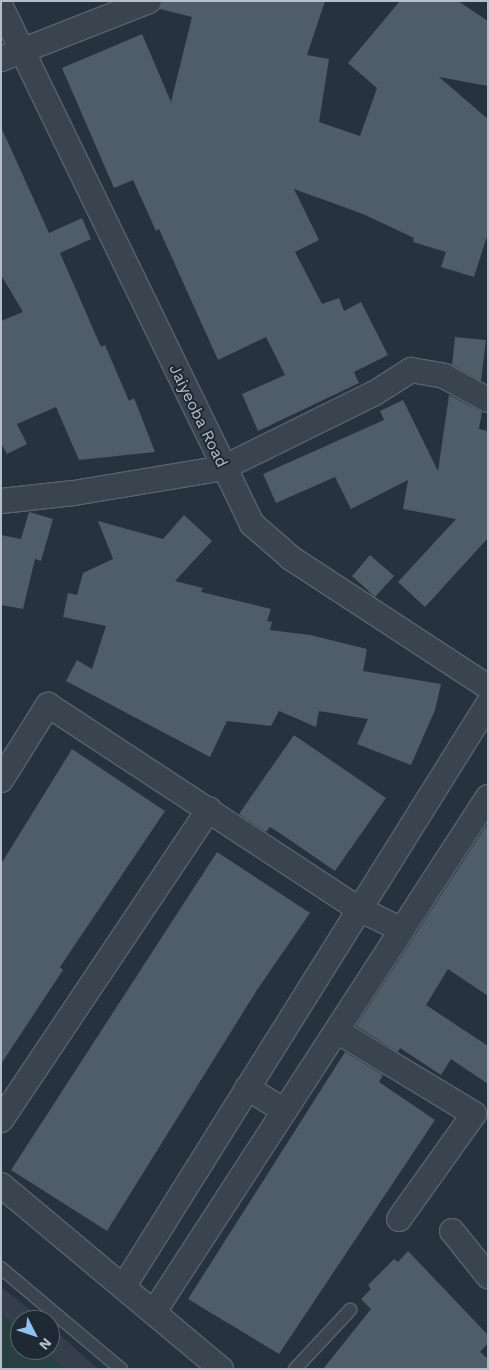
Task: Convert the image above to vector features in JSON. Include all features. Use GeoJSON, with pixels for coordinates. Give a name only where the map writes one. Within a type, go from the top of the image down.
{"type":"FeatureCollection","features":[{"type":"Feature","properties":{"kind":"street"},"geometry":{"type":"LineString","coordinates":[[11,55],[142,7],[149,1]]}},
{"type":"Feature","properties":{"kind":"street","name":"Jaiyeoba Road"},"geometry":{"type":"LineString","coordinates":[[1,7],[11,55],[252,524],[291,558],[488,687]]}},
{"type":"Feature","properties":{"kind":"street"},"geometry":{"type":"LineString","coordinates":[[1,501],[74,493],[223,468],[374,394],[410,370],[444,376],[488,400]]}},
{"type":"Feature","properties":{"kind":"street"},"geometry":{"type":"LineString","coordinates":[[124,1286],[358,909],[488,704]]}},
{"type":"Feature","properties":{"kind":"street"},"geometry":{"type":"LineString","coordinates":[[1,780],[48,705],[209,809],[358,909],[402,930]]}},
{"type":"Feature","properties":{"kind":"street"},"geometry":{"type":"LineString","coordinates":[[154,1312],[488,797]]}},
{"type":"Feature","properties":{"kind":"street"},"geometry":{"type":"LineString","coordinates":[[1,1120],[209,809]]}},
{"type":"Feature","properties":{"kind":"street"},"geometry":{"type":"LineString","coordinates":[[337,1031],[474,1114],[398,1219]]}},
{"type":"Feature","properties":{"kind":"street"},"geometry":{"type":"LineString","coordinates":[[247,1088],[285,1111]]}},
{"type":"Feature","properties":{"kind":"street"},"geometry":{"type":"LineString","coordinates":[[1,1185],[221,1369]]}},
{"type":"Feature","properties":{"kind":"street"},"geometry":{"type":"LineString","coordinates":[[452,1231],[488,1276]]}},
{"type":"Feature","properties":{"kind":"lane"},"geometry":{"type":"LineString","coordinates":[[1,1268],[121,1369]]}},
{"type":"Feature","properties":{"kind":"lane"},"geometry":{"type":"LineString","coordinates":[[295,1369],[350,1310]]}},
{"type":"Feature","properties":{"kind":"shaded area"},"geometry":{"type":"Polygon","coordinates":[[[1,1287],[30,1310],[10,1310],[10,1360],[60,1360],[60,1335],[98,1369],[1,1369],[1,1287]]]}},
{"type":"Feature","properties":{"kind":"green space"},"geometry":{"type":"Polygon","coordinates":[[[1,1313],[10,1321],[10,1360],[55,1360],[65,1369],[1,1369],[1,1313]]]}},
{"type":"Feature","properties":{"kind":"building"},"geometry":{"type":"Polygon","coordinates":[[[162,1],[325,1],[307,55],[329,59],[319,122],[360,136],[377,88],[348,63],[400,1],[458,1],[488,21],[488,86],[439,77],[488,119],[488,233],[474,277],[441,267],[446,252],[413,242],[414,238],[363,214],[294,189],[319,240],[295,252],[322,304],[339,298],[344,311],[361,302],[388,355],[354,372],[359,383],[258,431],[242,394],[285,375],[266,337],[218,360],[159,229],[156,231],[133,180],[114,188],[62,68],[142,34],[171,102],[192,17],[160,9],[162,1]]]}},
{"type":"Feature","properties":{"kind":"building"},"geometry":{"type":"Polygon","coordinates":[[[1,127],[49,233],[82,218],[91,239],[60,253],[101,347],[105,345],[129,401],[134,398],[155,452],[79,460],[56,407],[17,424],[27,444],[7,454],[1,443],[1,321],[23,312],[1,275],[1,127]]]}},
{"type":"Feature","properties":{"kind":"building"},"geometry":{"type":"Polygon","coordinates":[[[455,337],[486,340],[481,381],[452,365],[455,337]]]}},
{"type":"Feature","properties":{"kind":"building"},"geometry":{"type":"Polygon","coordinates":[[[449,395],[482,412],[479,429],[488,431],[488,538],[425,607],[398,582],[456,519],[403,509],[408,480],[351,509],[335,477],[276,503],[263,474],[384,420],[380,411],[403,400],[438,471],[449,395]]]}},
{"type":"Feature","properties":{"kind":"building"},"geometry":{"type":"Polygon","coordinates":[[[29,512],[53,519],[41,561],[35,559],[23,609],[1,605],[1,535],[21,539],[29,512]]]}},
{"type":"Feature","properties":{"kind":"building"},"geometry":{"type":"Polygon","coordinates":[[[184,515],[212,541],[175,581],[203,588],[201,592],[271,609],[267,621],[272,622],[270,630],[310,635],[367,649],[363,671],[441,684],[435,710],[411,765],[357,744],[368,719],[319,711],[316,727],[279,711],[271,726],[227,721],[210,757],[66,681],[77,660],[92,669],[106,626],[63,617],[68,593],[77,595],[83,573],[113,559],[98,521],[163,539],[184,515]]]}},
{"type":"Feature","properties":{"kind":"building"},"geometry":{"type":"Polygon","coordinates":[[[370,555],[394,576],[375,597],[352,576],[370,555]]]}},
{"type":"Feature","properties":{"kind":"building"},"geometry":{"type":"Polygon","coordinates":[[[294,735],[386,798],[335,871],[270,827],[266,832],[239,814],[294,735]]]}},
{"type":"Feature","properties":{"kind":"building"},"geometry":{"type":"Polygon","coordinates":[[[72,749],[165,811],[60,967],[63,970],[1,1064],[1,864],[72,749]]]}},
{"type":"Feature","properties":{"kind":"building"},"geometry":{"type":"Polygon","coordinates":[[[488,823],[488,996],[448,969],[426,1005],[488,1046],[488,1084],[451,1059],[441,1075],[400,1048],[398,1052],[356,1026],[488,823]]]}},
{"type":"Feature","properties":{"kind":"building"},"geometry":{"type":"Polygon","coordinates":[[[217,852],[310,913],[257,990],[107,1231],[11,1170],[217,852]]]}},
{"type":"Feature","properties":{"kind":"building"},"geometry":{"type":"Polygon","coordinates":[[[345,1052],[383,1075],[379,1082],[435,1120],[279,1354],[188,1299],[345,1052]]]}},
{"type":"Feature","properties":{"kind":"building"},"geometry":{"type":"Polygon","coordinates":[[[408,1251],[488,1335],[488,1343],[480,1352],[488,1359],[488,1369],[323,1369],[371,1309],[361,1299],[371,1289],[368,1285],[394,1259],[398,1262],[408,1251]]]}}]}
